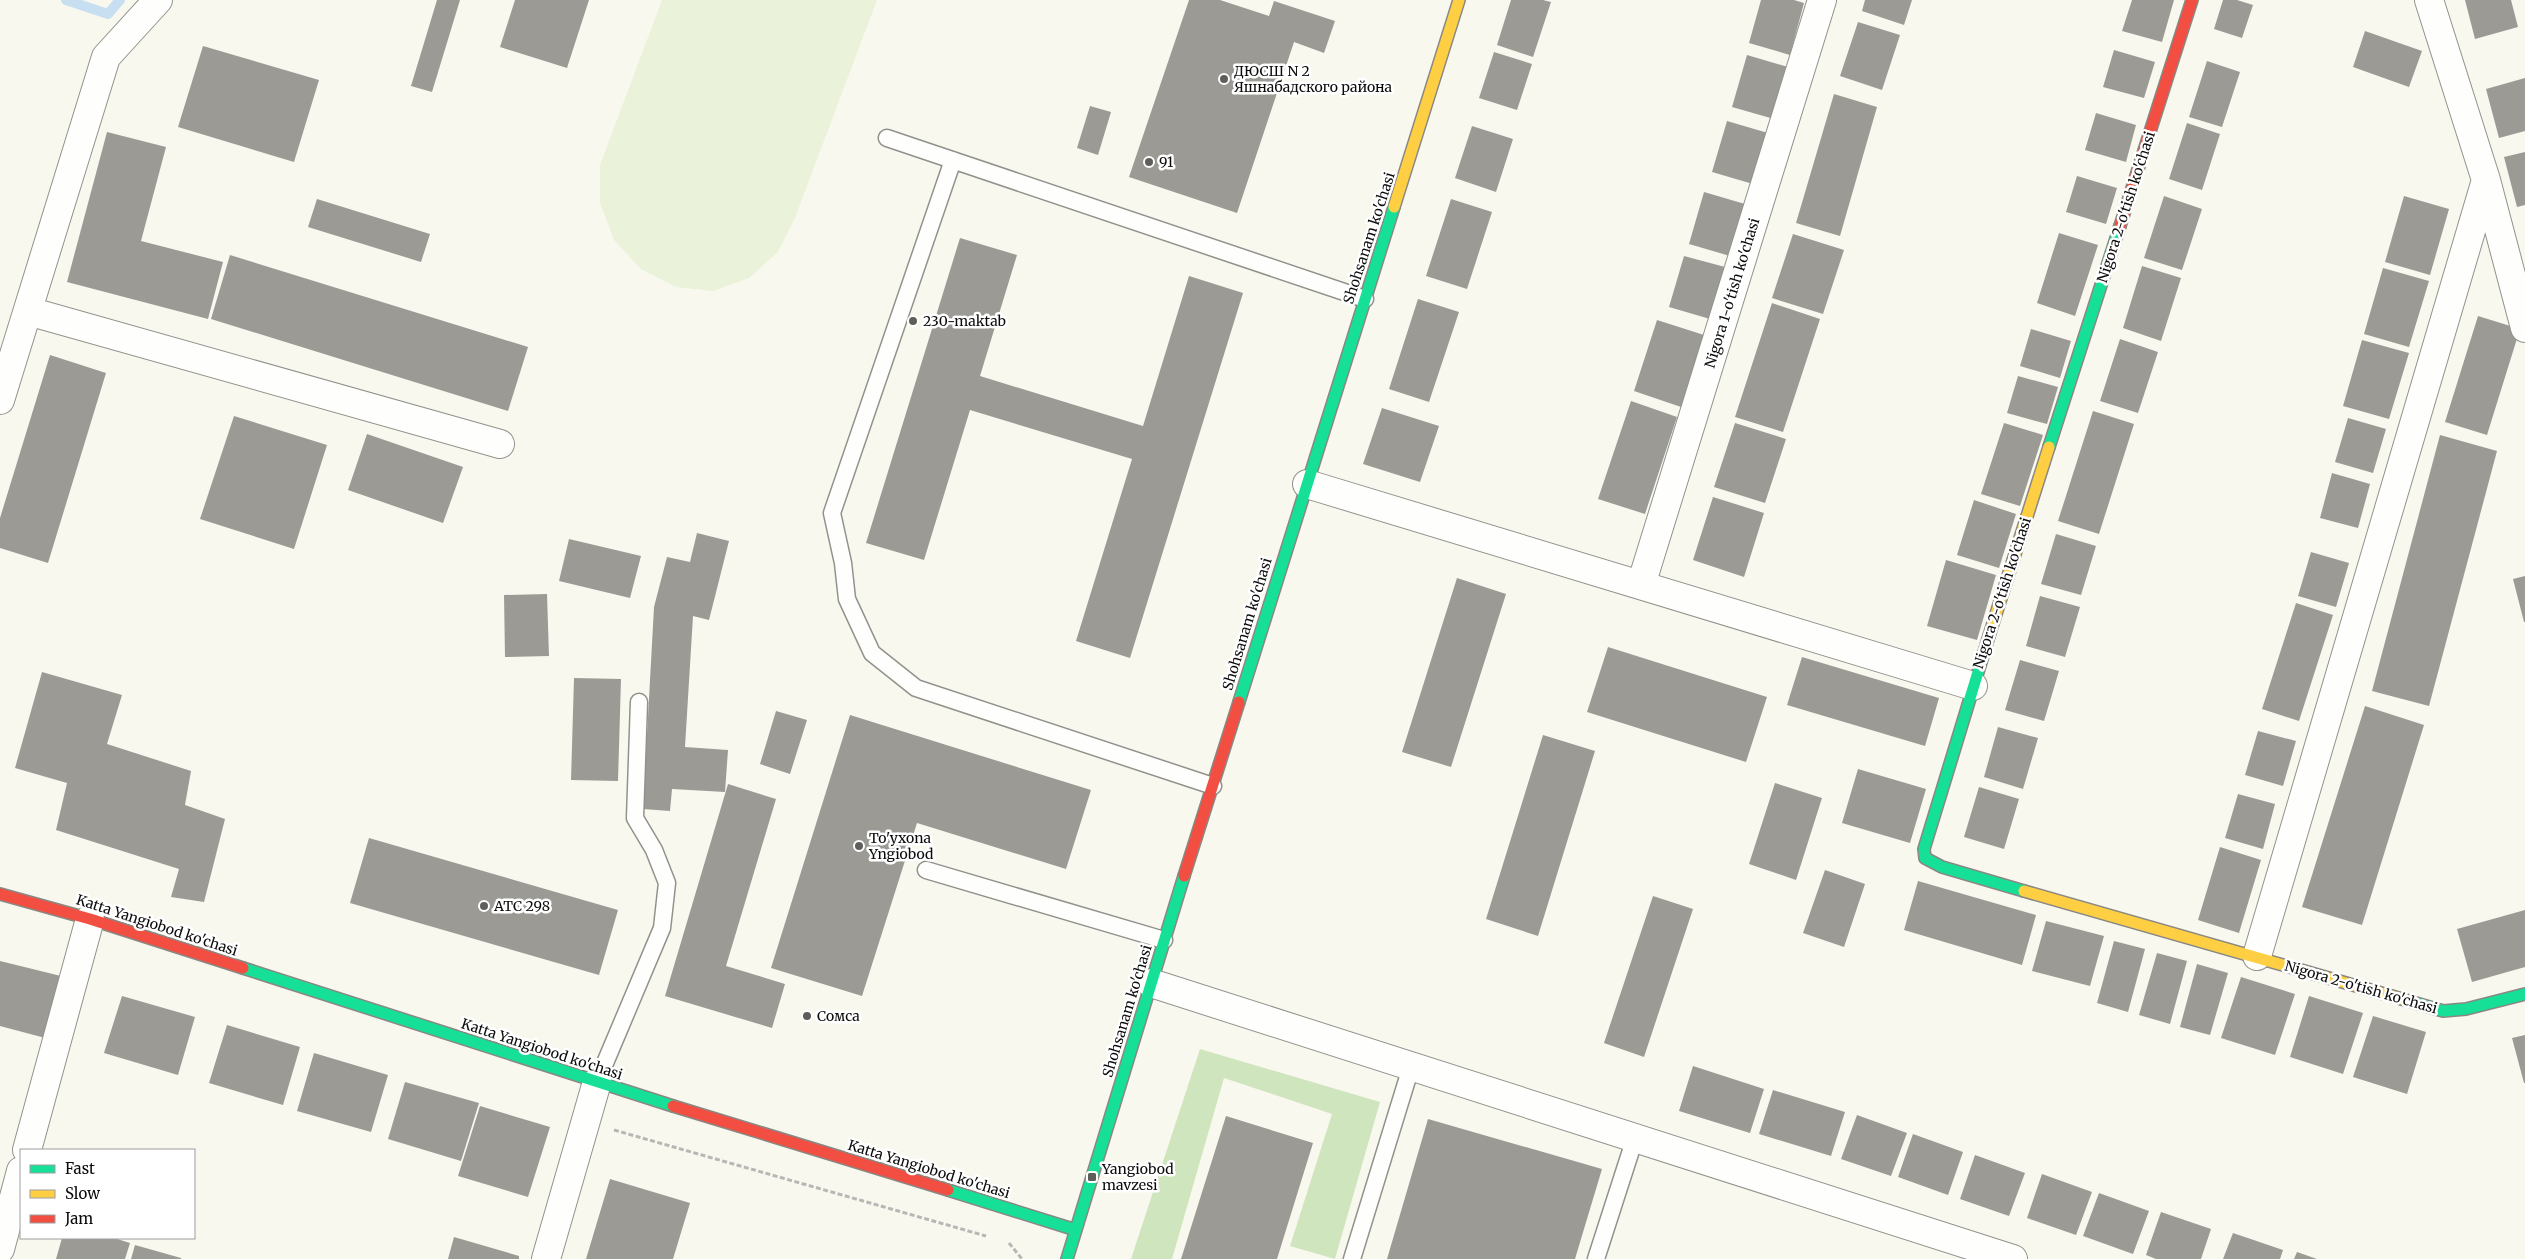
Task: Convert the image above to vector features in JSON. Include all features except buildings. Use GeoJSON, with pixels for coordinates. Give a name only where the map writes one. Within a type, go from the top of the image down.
{"type":"FeatureCollection","features":[{"type":"Feature","properties":{"kind":"street"},"geometry":{"type":"LineString","coordinates":[[0,400],[106,57],[158,0]]}},
{"type":"Feature","properties":{"kind":"street","name":"Shohsanam ko'chasi"},"geometry":{"type":"LineString","coordinates":[[1067,1259],[1164,940],[1460,0]]}},
{"type":"Feature","properties":{"kind":"street","name":"Nigora 1-o'tish ko'chasi"},"geometry":{"type":"LineString","coordinates":[[1641,585],[1822,0]]}},
{"type":"Feature","properties":{"kind":"street","name":"Nigora 2-o'tish ko'chasi"},"geometry":{"type":"LineString","coordinates":[[2192,0],[1972,686],[1924,849],[1925,858],[1942,867],[2443,1011],[2466,1009],[2525,994]]}},
{"type":"Feature","properties":{"kind":"street"},"geometry":{"type":"LineString","coordinates":[[2429,0],[2486,180],[2525,328]]}},
{"type":"Feature","properties":{"kind":"street"},"geometry":{"type":"LineString","coordinates":[[2257,956],[2486,180]]}},
{"type":"Feature","properties":{"kind":"street"},"geometry":{"type":"LineString","coordinates":[[28,311],[500,444]]}},
{"type":"Feature","properties":{"kind":"street"},"geometry":{"type":"LineString","coordinates":[[1307,484],[1972,686]]}},
{"type":"Feature","properties":{"kind":"street","name":"Katta Yangiobod ko'chasi"},"geometry":{"type":"LineString","coordinates":[[0,894],[90,919],[597,1082],[1076,1230]]}},
{"type":"Feature","properties":{"kind":"street"},"geometry":{"type":"LineString","coordinates":[[27,1149],[90,919]]}},
{"type":"Feature","properties":{"kind":"street"},"geometry":{"type":"LineString","coordinates":[[1151,983],[2013,1259]]}},
{"type":"Feature","properties":{"kind":"street"},"geometry":{"type":"LineString","coordinates":[[546,1259],[597,1082]]}},
{"type":"Feature","properties":{"kind":"street"},"geometry":{"type":"LineString","coordinates":[[0,1250],[20,1176]]}},
{"type":"Feature","properties":{"kind":"lane"},"geometry":{"type":"LineString","coordinates":[[887,138],[1365,299]]}},
{"type":"Feature","properties":{"kind":"lane"},"geometry":{"type":"LineString","coordinates":[[953,160],[832,513],[843,562],[847,598],[872,653],[916,688],[1213,786]]}},
{"type":"Feature","properties":{"kind":"lane"},"geometry":{"type":"LineString","coordinates":[[597,1082],[662,928],[666,901],[667,883],[654,850],[635,818],[639,702]]}},
{"type":"Feature","properties":{"kind":"lane"},"geometry":{"type":"LineString","coordinates":[[926,870],[1164,940]]}},
{"type":"Feature","properties":{"kind":"lane"},"geometry":{"type":"LineString","coordinates":[[1352,1259],[1411,1067]]}},
{"type":"Feature","properties":{"kind":"lane"},"geometry":{"type":"LineString","coordinates":[[1596,1259],[1635,1138]]}},
{"type":"Feature","properties":{"kind":"path"},"geometry":{"type":"LineString","coordinates":[[586,1122],[992,1238]]}},
{"type":"Feature","properties":{"kind":"path"},"geometry":{"type":"LineString","coordinates":[[1001,1240],[1011,1243],[1022,1259]]}},
{"type":"Feature","properties":{"kind":"green space"},"geometry":{"type":"Polygon","coordinates":[[[662,0],[877,0],[795,218],[778,252],[749,278],[713,291],[676,287],[641,269],[614,240],[600,203],[600,165],[662,0]]]}},
{"type":"Feature","properties":{"kind":"green space"},"geometry":{"type":"Polygon","coordinates":[[[1200,1049],[1380,1102],[1335,1259],[1290,1246],[1332,1114],[1224,1078],[1172,1259],[1131,1259],[1200,1049]]]}},
{"type":"Feature","properties":{"kind":"waterway"},"geometry":{"type":"LineString","coordinates":[[66,0],[108,14],[120,0]]}},
{"type":"Feature","properties":{"kind":"traffic: fast"},"geometry":{"type":"LineString","coordinates":[[1239,702],[1394,207]]}},
{"type":"Feature","properties":{"kind":"traffic: fast"},"geometry":{"type":"LineString","coordinates":[[2049,447],[2120,226]]}},
{"type":"Feature","properties":{"kind":"traffic: fast"},"geometry":{"type":"LineString","coordinates":[[1989,636],[1924,849],[1925,858],[1942,867],[2024,891]]}},
{"type":"Feature","properties":{"kind":"traffic: fast"},"geometry":{"type":"LineString","coordinates":[[1067,1259],[1184,876]]}},
{"type":"Feature","properties":{"kind":"traffic: fast"},"geometry":{"type":"LineString","coordinates":[[243,968],[673,1106]]}},
{"type":"Feature","properties":{"kind":"traffic: fast"},"geometry":{"type":"LineString","coordinates":[[2402,999],[2443,1011],[2466,1009],[2525,994]]}},
{"type":"Feature","properties":{"kind":"traffic: fast"},"geometry":{"type":"LineString","coordinates":[[948,1190],[1076,1230]]}},
{"type":"Feature","properties":{"kind":"traffic: slow"},"geometry":{"type":"LineString","coordinates":[[1394,207],[1459,0]]}},
{"type":"Feature","properties":{"kind":"traffic: slow"},"geometry":{"type":"LineString","coordinates":[[1989,636],[2049,447]]}},
{"type":"Feature","properties":{"kind":"traffic: slow"},"geometry":{"type":"LineString","coordinates":[[2024,891],[2402,999]]}},
{"type":"Feature","properties":{"kind":"traffic: jam"},"geometry":{"type":"LineString","coordinates":[[2120,226],[2192,0]]}},
{"type":"Feature","properties":{"kind":"traffic: jam"},"geometry":{"type":"LineString","coordinates":[[1184,876],[1239,702]]}},
{"type":"Feature","properties":{"kind":"traffic: jam"},"geometry":{"type":"LineString","coordinates":[[0,894],[90,919],[243,968]]}},
{"type":"Feature","properties":{"kind":"traffic: jam"},"geometry":{"type":"LineString","coordinates":[[673,1106],[948,1190]]}},
{"type":"Feature","properties":{"kind":"place","name":"ДЮСШ N 2 Яшнабадского района"},"geometry":{"type":"Point","coordinates":[1224,79]}},
{"type":"Feature","properties":{"kind":"place","name":"91"},"geometry":{"type":"Point","coordinates":[1149,162]}},
{"type":"Feature","properties":{"kind":"place","name":"230-maktab"},"geometry":{"type":"Point","coordinates":[913,321]}},
{"type":"Feature","properties":{"kind":"place","name":"To'yxona Yngiobod"},"geometry":{"type":"Point","coordinates":[859,846]}},
{"type":"Feature","properties":{"kind":"place","name":"АТС 298"},"geometry":{"type":"Point","coordinates":[484,906]}},
{"type":"Feature","properties":{"kind":"place","name":"Сомса"},"geometry":{"type":"Point","coordinates":[807,1016]}},
{"type":"Feature","properties":{"kind":"place","name":"Yangiobod mavzesi"},"geometry":{"type":"Point","coordinates":[1092,1177]}}]}
